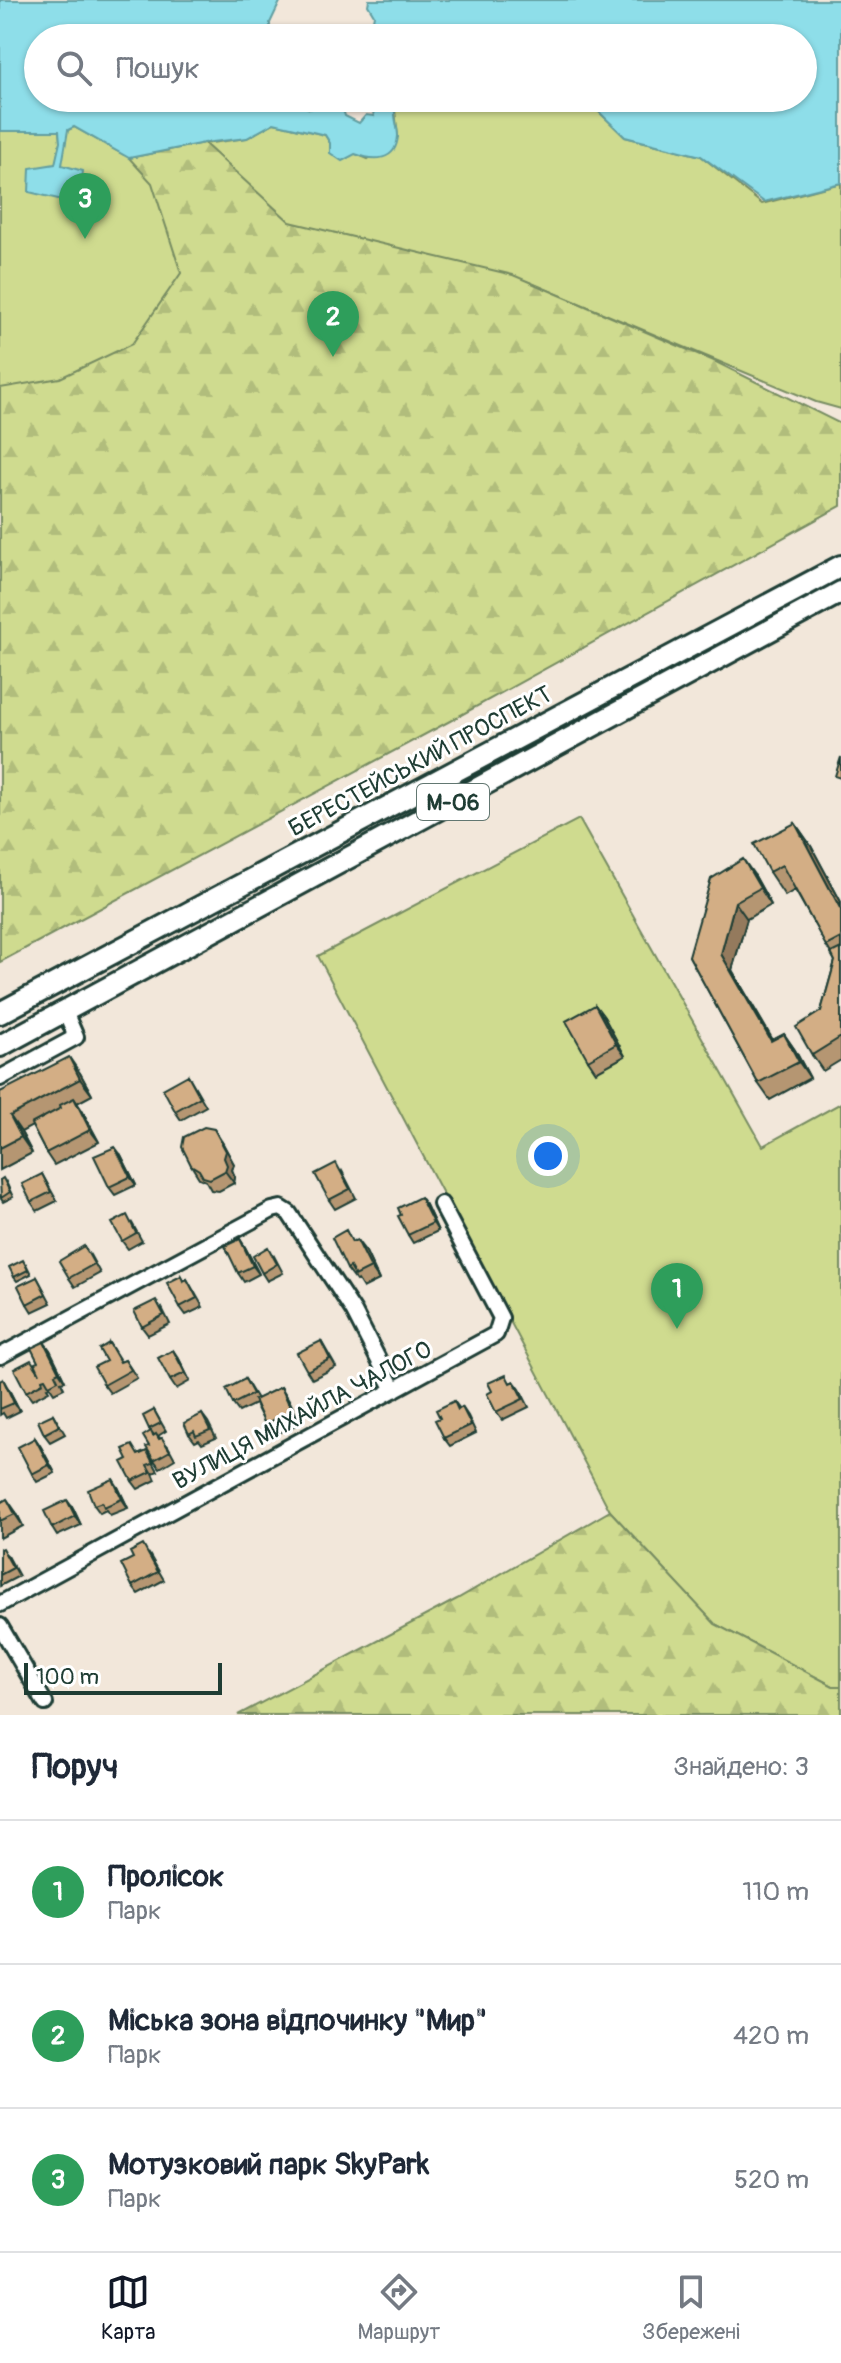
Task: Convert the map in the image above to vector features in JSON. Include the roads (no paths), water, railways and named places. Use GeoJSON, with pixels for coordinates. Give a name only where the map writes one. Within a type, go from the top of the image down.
{"type":"FeatureCollection","features":[{"type":"Feature","properties":{"kind":"highway","name":"БЕРЕСТЕЙСЬКИЙ ПРОСПЕКТ"},"geometry":{"type":"LineString","coordinates":[[0,1013],[841,566]]}},
{"type":"Feature","properties":{"kind":"highway","name":"М-06"},"geometry":{"type":"LineString","coordinates":[[0,1046],[841,592]]}},
{"type":"Feature","properties":{"kind":"street"},"geometry":{"type":"LineString","coordinates":[[0,1078],[76,1037],[65,1012]]}},
{"type":"Feature","properties":{"kind":"street","name":"ВУЛИЦЯ МИХАЙЛА ЧАЛОГО"},"geometry":{"type":"LineString","coordinates":[[0,1604],[496,1334],[501,1318],[441,1204]]}},
{"type":"Feature","properties":{"kind":"street"},"geometry":{"type":"LineString","coordinates":[[0,1356],[272,1210],[281,1208],[289,1213],[354,1312],[394,1390]]}},
{"type":"Feature","properties":{"kind":"street"},"geometry":{"type":"LineString","coordinates":[[0,1626],[45,1703]]}},
{"type":"Feature","properties":{"kind":"water"},"geometry":{"type":"Polygon","coordinates":[[[0,0],[281,0],[270,24],[24,24],[24,112],[344,112],[345,116],[359,123],[366,115],[374,116],[373,112],[395,112],[398,136],[389,155],[369,158],[355,154],[342,161],[330,153],[330,143],[325,135],[274,123],[247,138],[129,158],[74,127],[68,130],[62,165],[83,171],[79,204],[29,192],[30,168],[55,164],[59,131],[0,131],[0,0]]]}},
{"type":"Feature","properties":{"kind":"water"},"geometry":{"type":"Polygon","coordinates":[[[369,0],[841,0],[841,183],[764,202],[701,156],[625,137],[599,112],[817,112],[817,24],[372,24],[374,15],[368,5],[369,0]]]}},
{"type":"Feature","properties":{"kind":"place","name":"Мотузковий парк SkyPark"},"geometry":{"type":"Point","coordinates":[85,239]}},
{"type":"Feature","properties":{"kind":"place","name":"Міська зона відпочинку \"Мир\""},"geometry":{"type":"Point","coordinates":[333,357]}},
{"type":"Feature","properties":{"kind":"place","name":"Пролісок"},"geometry":{"type":"Point","coordinates":[677,1329]}}]}
